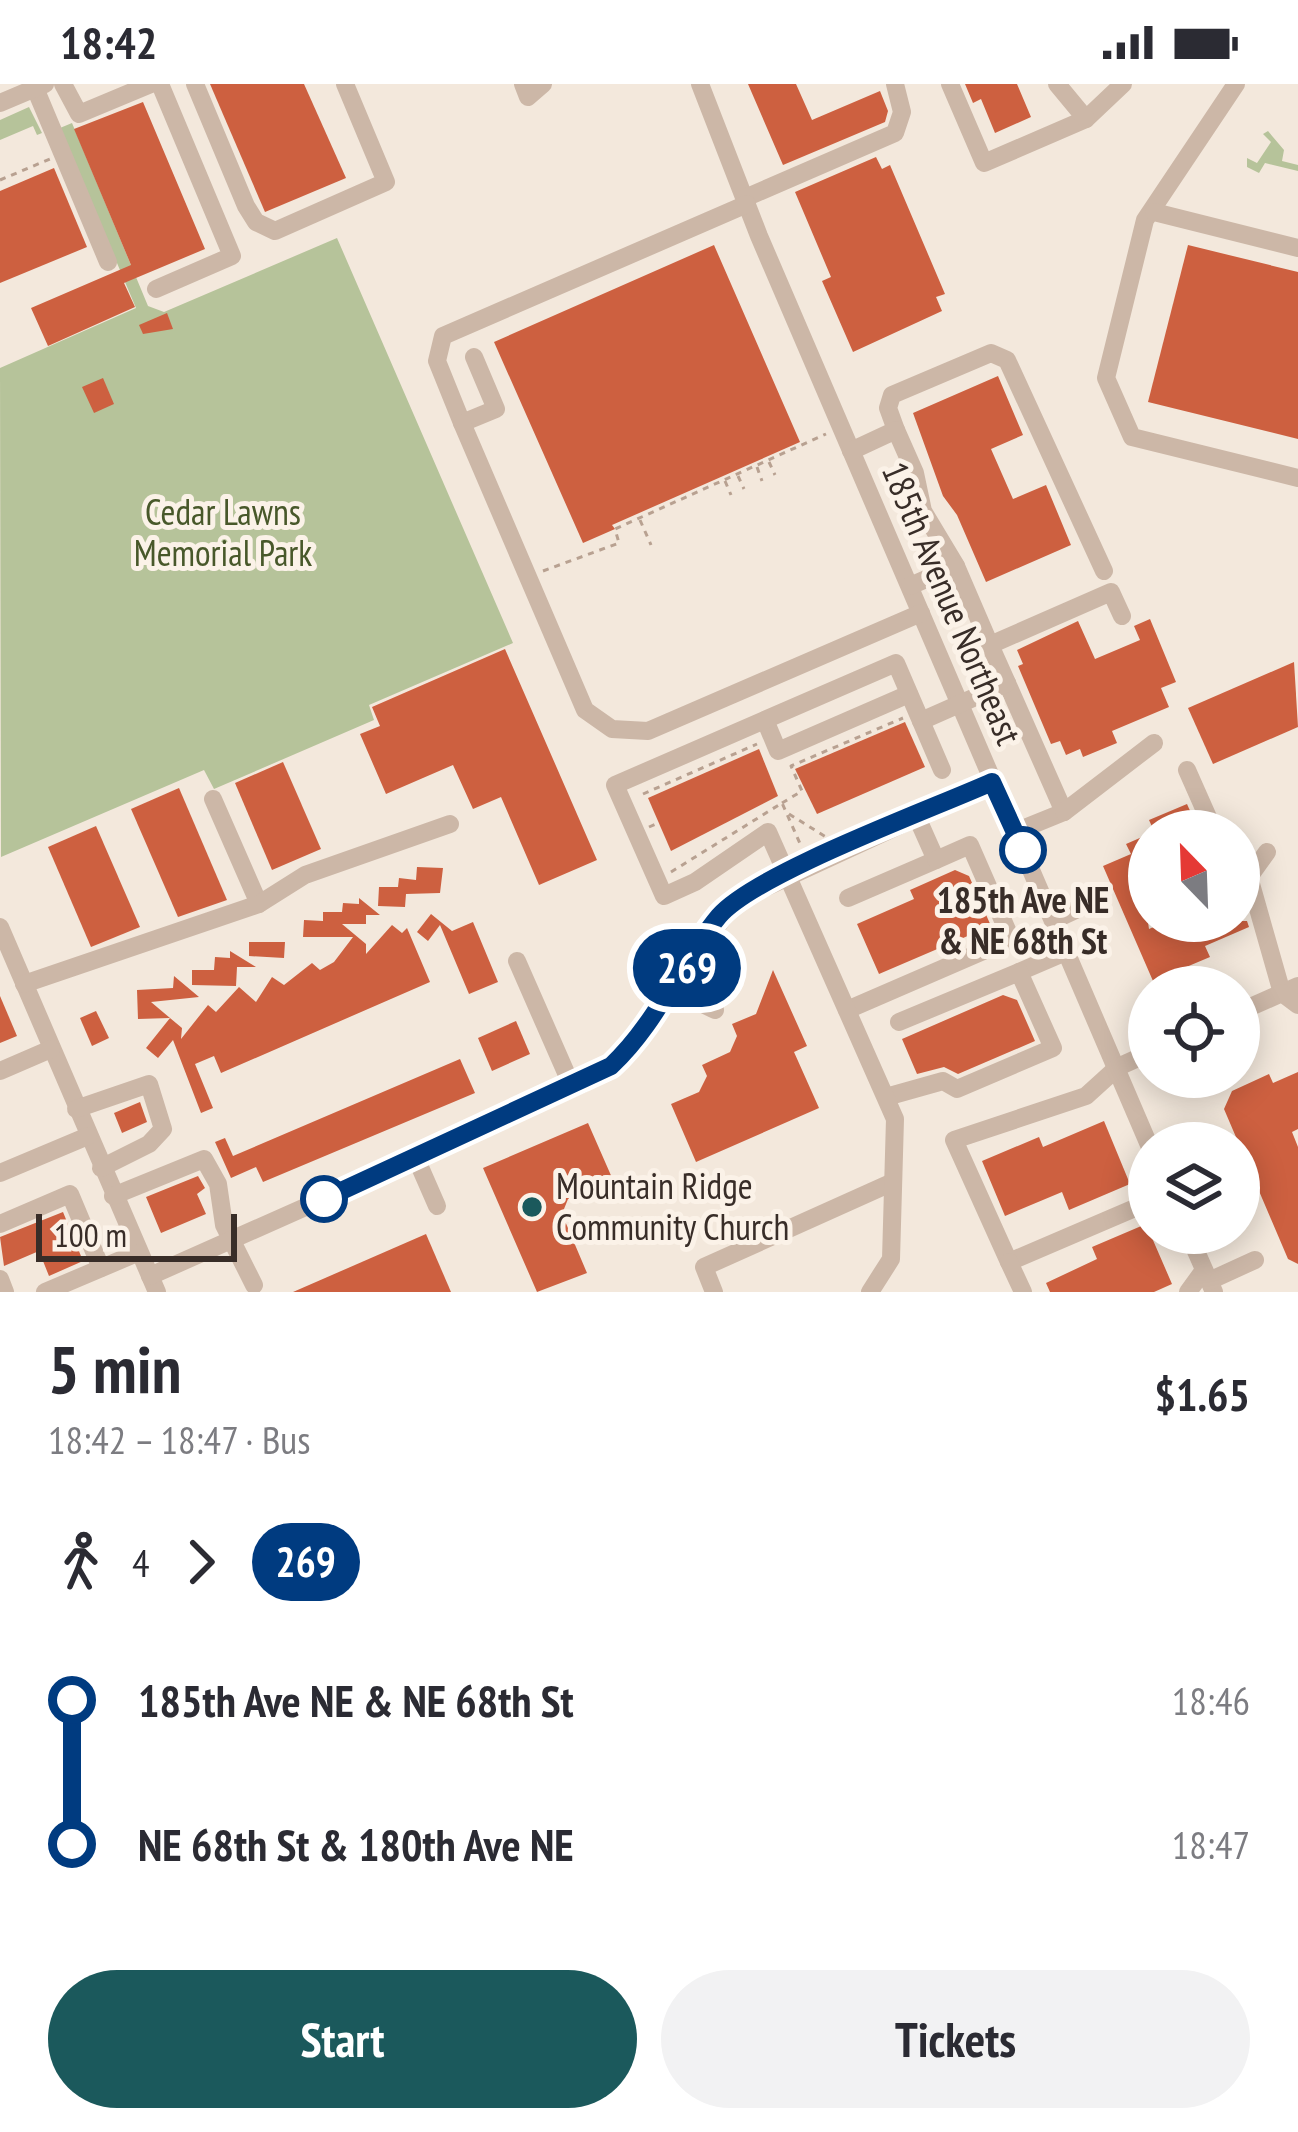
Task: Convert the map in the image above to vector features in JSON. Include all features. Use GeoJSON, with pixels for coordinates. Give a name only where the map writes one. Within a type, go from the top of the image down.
{"type":"FeatureCollection","features":[{"type":"Feature","properties":{"kind":"street"},"geometry":{"type":"LineString","coordinates":[[63,84],[79,114],[156,84],[232,256],[156,289]]}},
{"type":"Feature","properties":{"kind":"street"},"geometry":{"type":"LineString","coordinates":[[195,84],[246,206],[256,222],[275,231],[386,182],[345,84]]}},
{"type":"Feature","properties":{"kind":"street"},"geometry":{"type":"LineString","coordinates":[[523,84],[528,97],[543,84]]}},
{"type":"Feature","properties":{"kind":"street","name":"185th Avenue Northeast"},"geometry":{"type":"LineString","coordinates":[[700,84],[851,451],[1140,1122]]}},
{"type":"Feature","properties":{"kind":"street"},"geometry":{"type":"LineString","coordinates":[[896,84],[902,112],[895,134],[443,336],[437,361],[585,710],[611,728],[648,731],[921,614]]}},
{"type":"Feature","properties":{"kind":"street"},"geometry":{"type":"LineString","coordinates":[[950,84],[984,163],[1086,119],[1123,84]]}},
{"type":"Feature","properties":{"kind":"street"},"geometry":{"type":"LineString","coordinates":[[1057,84],[1086,119]]}},
{"type":"Feature","properties":{"kind":"street"},"geometry":{"type":"LineString","coordinates":[[1236,84],[1145,220],[1106,378],[1132,437],[1298,478]]}},
{"type":"Feature","properties":{"kind":"street"},"geometry":{"type":"LineString","coordinates":[[0,103],[40,86],[62,153],[108,262]]}},
{"type":"Feature","properties":{"kind":"street"},"geometry":{"type":"LineString","coordinates":[[1154,212],[1298,248]]}},
{"type":"Feature","properties":{"kind":"street"},"geometry":{"type":"LineString","coordinates":[[1064,812],[956,566],[922,512],[915,472],[888,408],[892,395],[991,352],[1007,360],[1104,571]]}},
{"type":"Feature","properties":{"kind":"street"},"geometry":{"type":"LineString","coordinates":[[462,423],[496,409],[474,357]]}},
{"type":"Feature","properties":{"kind":"street"},"geometry":{"type":"LineString","coordinates":[[851,451],[896,430]]}},
{"type":"Feature","properties":{"kind":"street"},"geometry":{"type":"LineString","coordinates":[[910,586],[956,566]]}},
{"type":"Feature","properties":{"kind":"street"},"geometry":{"type":"LineString","coordinates":[[990,645],[1111,592],[1122,616]]}},
{"type":"Feature","properties":{"kind":"street"},"geometry":{"type":"LineString","coordinates":[[870,1292],[891,1259],[895,1119],[768,832],[695,882],[664,896],[615,785],[896,663],[915,718],[942,770]]}},
{"type":"Feature","properties":{"kind":"street"},"geometry":{"type":"LineString","coordinates":[[915,718],[1007,683]]}},
{"type":"Feature","properties":{"kind":"street"},"geometry":{"type":"LineString","coordinates":[[765,721],[778,751],[909,694]]}},
{"type":"Feature","properties":{"kind":"street"},"geometry":{"type":"LineString","coordinates":[[1015,832],[1064,812],[1154,743]]}},
{"type":"Feature","properties":{"kind":"street"},"geometry":{"type":"LineString","coordinates":[[1187,770],[1205,810]]}},
{"type":"Feature","properties":{"kind":"street"},"geometry":{"type":"LineString","coordinates":[[0,927],[154,1284],[232,1240],[611,1066],[636,1043],[719,916],[785,874],[992,782]]}},
{"type":"Feature","properties":{"kind":"street"},"geometry":{"type":"LineString","coordinates":[[213,799],[259,904]]}},
{"type":"Feature","properties":{"kind":"street"},"geometry":{"type":"LineString","coordinates":[[916,815],[936,860]]}},
{"type":"Feature","properties":{"kind":"street"},"geometry":{"type":"LineString","coordinates":[[24,984],[259,904],[305,875],[450,824]]}},
{"type":"Feature","properties":{"kind":"street"},"geometry":{"type":"LineString","coordinates":[[847,1010],[1011,939],[970,845],[848,898]]}},
{"type":"Feature","properties":{"kind":"street"},"geometry":{"type":"LineString","coordinates":[[1260,860],[1267,852]]}},
{"type":"Feature","properties":{"kind":"street"},"geometry":{"type":"LineString","coordinates":[[1054,920],[1101,898]]}},
{"type":"Feature","properties":{"kind":"street"},"geometry":{"type":"LineString","coordinates":[[1260,916],[1293,995],[1260,1005]]}},
{"type":"Feature","properties":{"kind":"street"},"geometry":{"type":"LineString","coordinates":[[899,1022],[1068,951]]}},
{"type":"Feature","properties":{"kind":"street"},"geometry":{"type":"LineString","coordinates":[[517,961],[567,1076]]}},
{"type":"Feature","properties":{"kind":"street"},"geometry":{"type":"LineString","coordinates":[[886,1097],[943,1081],[957,1089],[1053,1048],[1019,972]]}},
{"type":"Feature","properties":{"kind":"street"},"geometry":{"type":"LineString","coordinates":[[674,990],[715,1010]]}},
{"type":"Feature","properties":{"kind":"street"},"geometry":{"type":"LineString","coordinates":[[0,1070],[51,1048]]}},
{"type":"Feature","properties":{"kind":"street"},"geometry":{"type":"LineString","coordinates":[[1023,1292],[954,1140],[1087,1096],[1128,1062]]}},
{"type":"Feature","properties":{"kind":"street"},"geometry":{"type":"LineString","coordinates":[[76,1109],[149,1084],[163,1129],[149,1144],[101,1168]]}},
{"type":"Feature","properties":{"kind":"street"},"geometry":{"type":"LineString","coordinates":[[0,1173],[88,1136]]}},
{"type":"Feature","properties":{"kind":"street"},"geometry":{"type":"LineString","coordinates":[[416,1158],[436,1206]]}},
{"type":"Feature","properties":{"kind":"street"},"geometry":{"type":"LineString","coordinates":[[113,1196],[204,1160],[218,1184],[224,1225],[254,1285]]}},
{"type":"Feature","properties":{"kind":"street"},"geometry":{"type":"LineString","coordinates":[[715,1292],[704,1267],[893,1182]]}},
{"type":"Feature","properties":{"kind":"street"},"geometry":{"type":"LineString","coordinates":[[0,1224],[70,1194],[101,1268]]}},
{"type":"Feature","properties":{"kind":"street"},"geometry":{"type":"LineString","coordinates":[[1009,1262],[1128,1211]]}},
{"type":"Feature","properties":{"kind":"street"},"geometry":{"type":"LineString","coordinates":[[52,1289],[137,1253]]}},
{"type":"Feature","properties":{"kind":"street"},"geometry":{"type":"LineString","coordinates":[[1189,1292],[1255,1260]]}},
{"type":"Feature","properties":{"kind":"street"},"geometry":{"type":"LineString","coordinates":[[0,1279],[5,1292]]}},
{"type":"Feature","properties":{"kind":"path"},"geometry":{"type":"LineString","coordinates":[[0,181],[62,153]]}},
{"type":"Feature","properties":{"kind":"path"},"geometry":{"type":"LineString","coordinates":[[41,163],[45,172]]}},
{"type":"Feature","properties":{"kind":"path"},"geometry":{"type":"LineString","coordinates":[[536,574],[619,543],[615,529],[828,434]]}},
{"type":"Feature","properties":{"kind":"path"},"geometry":{"type":"LineString","coordinates":[[770,462],[775,475]]}},
{"type":"Feature","properties":{"kind":"path"},"geometry":{"type":"LineString","coordinates":[[757,467],[762,481]]}},
{"type":"Feature","properties":{"kind":"path"},"geometry":{"type":"LineString","coordinates":[[738,476],[744,489]]}},
{"type":"Feature","properties":{"kind":"path"},"geometry":{"type":"LineString","coordinates":[[725,481],[731,495]]}},
{"type":"Feature","properties":{"kind":"path"},"geometry":{"type":"LineString","coordinates":[[639,518],[651,545]]}},
{"type":"Feature","properties":{"kind":"path"},"geometry":{"type":"LineString","coordinates":[[782,803],[802,790],[791,766],[915,718]]}},
{"type":"Feature","properties":{"kind":"path"},"geometry":{"type":"LineString","coordinates":[[644,794],[761,743]]}},
{"type":"Feature","properties":{"kind":"path"},"geometry":{"type":"LineString","coordinates":[[787,814],[826,837]]}},
{"type":"Feature","properties":{"kind":"green space"},"geometry":{"type":"Polygon","coordinates":[[[29,107],[42,133],[37,135],[33,126],[0,140],[0,120],[29,107]]]}},
{"type":"Feature","properties":{"kind":"green space","name":"Cedar Lawns Memorial Park"},"geometry":{"type":"Polygon","coordinates":[[[72,123],[148,306],[164,312],[337,238],[513,643],[369,705],[374,720],[214,789],[204,770],[1,857],[0,368],[136,308],[60,128],[72,123]]]}},
{"type":"Feature","properties":{"kind":"green space"},"geometry":{"type":"Polygon","coordinates":[[[1268,131],[1284,150],[1282,161],[1298,165],[1298,171],[1265,163],[1259,173],[1247,167],[1247,158],[1257,163],[1271,142],[1263,134],[1268,131]]]}},
{"type":"Feature","properties":{"kind":"building"},"geometry":{"type":"Polygon","coordinates":[[[210,84],[304,84],[346,178],[265,212],[210,84]]]}},
{"type":"Feature","properties":{"kind":"building"},"geometry":{"type":"Polygon","coordinates":[[[748,84],[796,84],[812,120],[880,91],[888,111],[885,122],[783,165],[748,84]]]}},
{"type":"Feature","properties":{"kind":"building"},"geometry":{"type":"Polygon","coordinates":[[[965,84],[1017,84],[1031,117],[995,133],[981,99],[973,103],[965,84]]]}},
{"type":"Feature","properties":{"kind":"building"},"geometry":{"type":"Polygon","coordinates":[[[143,102],[205,249],[124,283],[135,307],[48,346],[31,308],[131,265],[74,129],[143,102]]]}},
{"type":"Feature","properties":{"kind":"building"},"geometry":{"type":"Polygon","coordinates":[[[876,157],[882,169],[890,165],[945,294],[936,297],[942,311],[853,352],[822,281],[831,277],[795,192],[876,157]]]}},
{"type":"Feature","properties":{"kind":"building"},"geometry":{"type":"Polygon","coordinates":[[[54,168],[87,247],[0,283],[0,191],[54,168]]]}},
{"type":"Feature","properties":{"kind":"building"},"geometry":{"type":"Polygon","coordinates":[[[714,245],[800,442],[612,525],[615,529],[583,543],[494,342],[714,245]]]}},
{"type":"Feature","properties":{"kind":"building"},"geometry":{"type":"Polygon","coordinates":[[[1188,245],[1298,272],[1298,439],[1148,402],[1188,245]]]}},
{"type":"Feature","properties":{"kind":"building"},"geometry":{"type":"Polygon","coordinates":[[[167,313],[173,329],[143,334],[139,325],[167,313]]]}},
{"type":"Feature","properties":{"kind":"building"},"geometry":{"type":"Polygon","coordinates":[[[998,376],[1023,435],[991,449],[1013,499],[1046,485],[1071,545],[986,582],[957,515],[943,496],[913,413],[998,376]]]}},
{"type":"Feature","properties":{"kind":"building"},"geometry":{"type":"Polygon","coordinates":[[[103,378],[114,404],[94,413],[82,387],[103,378]]]}},
{"type":"Feature","properties":{"kind":"building"},"geometry":{"type":"Polygon","coordinates":[[[1150,619],[1176,682],[1161,688],[1169,707],[1112,731],[1117,743],[1083,757],[1080,749],[1066,755],[1060,741],[1051,744],[1018,666],[1023,664],[1017,650],[1078,621],[1095,659],[1140,640],[1134,626],[1150,619]]]}},
{"type":"Feature","properties":{"kind":"building"},"geometry":{"type":"Polygon","coordinates":[[[505,649],[597,860],[539,885],[501,797],[473,809],[453,765],[386,794],[360,734],[380,726],[372,707],[505,649]]]}},
{"type":"Feature","properties":{"kind":"building"},"geometry":{"type":"Polygon","coordinates":[[[1294,662],[1298,727],[1213,764],[1188,708],[1294,662]]]}},
{"type":"Feature","properties":{"kind":"building"},"geometry":{"type":"Polygon","coordinates":[[[905,722],[925,767],[817,814],[795,769],[905,722]]]}},
{"type":"Feature","properties":{"kind":"building"},"geometry":{"type":"Polygon","coordinates":[[[759,749],[778,796],[671,851],[648,798],[759,749]]]}},
{"type":"Feature","properties":{"kind":"building"},"geometry":{"type":"Polygon","coordinates":[[[283,762],[321,849],[272,870],[235,783],[283,762]]]}},
{"type":"Feature","properties":{"kind":"building"},"geometry":{"type":"Polygon","coordinates":[[[179,788],[227,900],[178,917],[131,809],[179,788]]]}},
{"type":"Feature","properties":{"kind":"building"},"geometry":{"type":"Polygon","coordinates":[[[96,826],[140,927],[91,947],[48,847],[96,826]]]}},
{"type":"Feature","properties":{"kind":"building"},"geometry":{"type":"Polygon","coordinates":[[[1128,855],[1128,924],[1103,866],[1128,855]]]}},
{"type":"Feature","properties":{"kind":"building"},"geometry":{"type":"Polygon","coordinates":[[[417,867],[443,868],[440,893],[406,894],[405,907],[378,906],[379,887],[398,887],[399,878],[416,880],[417,867]]]}},
{"type":"Feature","properties":{"kind":"building"},"geometry":{"type":"Polygon","coordinates":[[[955,870],[969,876],[991,926],[879,974],[857,924],[914,899],[910,890],[955,870]]]}},
{"type":"Feature","properties":{"kind":"building"},"geometry":{"type":"Polygon","coordinates":[[[359,898],[380,915],[366,915],[366,924],[342,924],[366,944],[366,954],[392,925],[402,933],[407,928],[430,982],[221,1073],[214,1056],[195,1064],[213,1108],[201,1113],[173,1040],[158,1058],[146,1048],[170,1018],[182,1028],[181,1039],[208,1005],[216,1012],[239,987],[256,1002],[272,977],[284,985],[312,963],[320,970],[334,962],[353,937],[303,937],[304,920],[323,921],[323,912],[342,912],[343,903],[359,904],[359,898]]]}},
{"type":"Feature","properties":{"kind":"building"},"geometry":{"type":"Polygon","coordinates":[[[431,914],[452,931],[473,922],[498,982],[469,994],[440,925],[428,941],[417,932],[431,914]]]}},
{"type":"Feature","properties":{"kind":"building"},"geometry":{"type":"Polygon","coordinates":[[[249,942],[285,942],[284,958],[249,956],[249,942]]]}},
{"type":"Feature","properties":{"kind":"building"},"geometry":{"type":"Polygon","coordinates":[[[1136,942],[1214,942],[1205,946],[1210,957],[1189,966],[1146,966],[1136,942]]]}},
{"type":"Feature","properties":{"kind":"building"},"geometry":{"type":"Polygon","coordinates":[[[230,951],[256,967],[237,967],[236,986],[192,985],[192,970],[214,970],[215,957],[230,958],[230,951]]]}},
{"type":"Feature","properties":{"kind":"building"},"geometry":{"type":"Polygon","coordinates":[[[773,970],[807,1046],[794,1052],[819,1108],[696,1162],[671,1104],[699,1092],[707,1076],[702,1065],[730,1052],[737,1036],[732,1024],[756,1014],[773,970]]]}},
{"type":"Feature","properties":{"kind":"building"},"geometry":{"type":"Polygon","coordinates":[[[174,976],[199,997],[151,1002],[170,1018],[138,1019],[137,990],[173,988],[174,976]]]}},
{"type":"Feature","properties":{"kind":"building"},"geometry":{"type":"Polygon","coordinates":[[[1003,995],[1017,1000],[1035,1041],[958,1074],[944,1067],[917,1074],[902,1039],[1003,995]]]}},
{"type":"Feature","properties":{"kind":"building"},"geometry":{"type":"Polygon","coordinates":[[[0,996],[17,1036],[0,1043],[0,996]]]}},
{"type":"Feature","properties":{"kind":"building"},"geometry":{"type":"Polygon","coordinates":[[[96,1011],[109,1038],[92,1046],[80,1018],[96,1011]]]}},
{"type":"Feature","properties":{"kind":"building"},"geometry":{"type":"Polygon","coordinates":[[[516,1021],[530,1054],[492,1071],[478,1038],[516,1021]]]}},
{"type":"Feature","properties":{"kind":"building"},"geometry":{"type":"Polygon","coordinates":[[[460,1059],[475,1093],[263,1182],[256,1167],[231,1178],[215,1142],[225,1138],[233,1156],[460,1059]]]}},
{"type":"Feature","properties":{"kind":"building"},"geometry":{"type":"Polygon","coordinates":[[[1298,1072],[1298,1129],[1292,1132],[1298,1147],[1298,1264],[1288,1259],[1260,1193],[1260,1122],[1230,1122],[1224,1109],[1229,1098],[1260,1098],[1260,1078],[1269,1074],[1273,1083],[1298,1072]]]}},
{"type":"Feature","properties":{"kind":"building"},"geometry":{"type":"Polygon","coordinates":[[[140,1102],[147,1122],[122,1133],[114,1113],[140,1102]]]}},
{"type":"Feature","properties":{"kind":"building"},"geometry":{"type":"Polygon","coordinates":[[[1104,1121],[1128,1185],[1069,1210],[1062,1192],[1005,1216],[982,1161],[1039,1137],[1043,1147],[1104,1121]]]}},
{"type":"Feature","properties":{"kind":"building","name":"Mountain Ridge Community Church"},"geometry":{"type":"Polygon","coordinates":[[[588,1123],[613,1180],[568,1199],[562,1214],[587,1273],[537,1292],[483,1168],[588,1123]]]}},
{"type":"Feature","properties":{"kind":"building"},"geometry":{"type":"Polygon","coordinates":[[[198,1176],[205,1188],[197,1194],[206,1214],[161,1233],[146,1197],[198,1176]]]}},
{"type":"Feature","properties":{"kind":"building"},"geometry":{"type":"Polygon","coordinates":[[[63,1212],[83,1261],[49,1276],[39,1251],[4,1266],[0,1237],[63,1212]]]}},
{"type":"Feature","properties":{"kind":"building"},"geometry":{"type":"Polygon","coordinates":[[[1128,1232],[1128,1254],[1159,1254],[1172,1284],[1154,1292],[1050,1292],[1046,1283],[1097,1259],[1092,1247],[1128,1232]]]}},
{"type":"Feature","properties":{"kind":"building"},"geometry":{"type":"Polygon","coordinates":[[[426,1234],[451,1292],[293,1292],[426,1234]]]}},
{"type":"Feature","properties":{"kind":"bus line","name":"269"},"geometry":{"type":"LineString","coordinates":[[324,1199],[582,1084],[611,1066],[636,1043],[719,916],[759,886],[992,782],[1023,850]]}},
{"type":"Feature","properties":{"kind":"place","name":"185th Ave NE & NE 68th St"},"geometry":{"type":"Point","coordinates":[1023,850]}},
{"type":"Feature","properties":{"kind":"place","name":"Mountain Ridge Community Church"},"geometry":{"type":"Point","coordinates":[532,1207]}}]}
